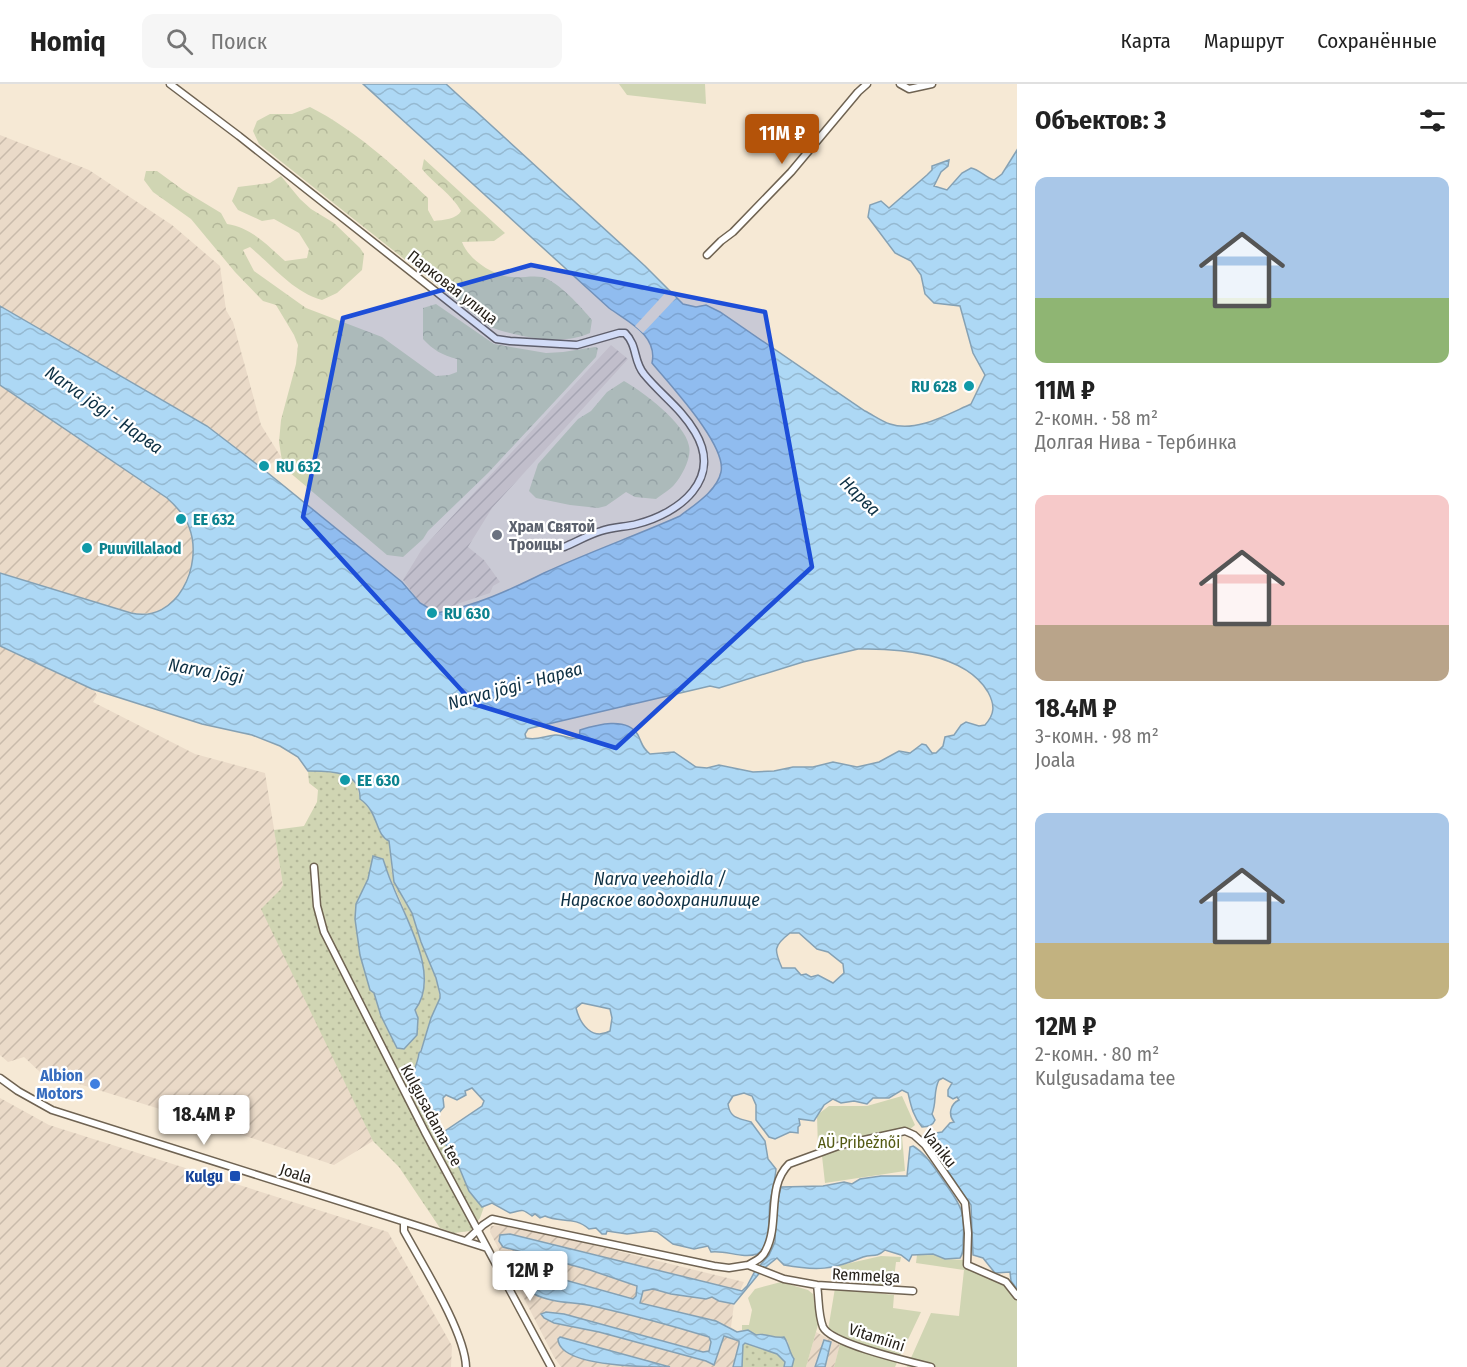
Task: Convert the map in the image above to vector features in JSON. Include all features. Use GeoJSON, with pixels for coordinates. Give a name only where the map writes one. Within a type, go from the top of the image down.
{"type":"FeatureCollection","features":[{"type":"Feature","properties":{"kind":"street","name":"Парковая улица"},"geometry":{"type":"LineString","coordinates":[[170,84],[496,339],[577,345],[625,333],[631,339],[643,373],[677,408],[695,433],[704,456],[702,477],[691,495],[662,513],[638,524],[601,531],[564,547]]}},
{"type":"Feature","properties":{"kind":"street"},"geometry":{"type":"LineString","coordinates":[[707,255],[734,232],[791,172],[867,84]]}},
{"type":"Feature","properties":{"kind":"street"},"geometry":{"type":"LineString","coordinates":[[900,84],[909,90],[932,84]]}},
{"type":"Feature","properties":{"kind":"street","name":"Kulgusadama tee"},"geometry":{"type":"LineString","coordinates":[[314,867],[316,906],[324,932],[425,1132],[551,1367]]}},
{"type":"Feature","properties":{"kind":"street","name":"Joala"},"geometry":{"type":"LineString","coordinates":[[0,1077],[18,1091],[52,1110],[488,1248]]}},
{"type":"Feature","properties":{"kind":"street","name":"Vaniku"},"geometry":{"type":"LineString","coordinates":[[751,1266],[766,1250],[771,1233],[777,1186],[784,1169],[789,1164],[851,1142],[905,1131],[914,1135],[925,1145],[965,1203],[968,1233],[967,1265],[1006,1282],[1017,1296]]}},
{"type":"Feature","properties":{"kind":"street"},"geometry":{"type":"LineString","coordinates":[[467,1240],[492,1219],[714,1266],[729,1268],[751,1266]]}},
{"type":"Feature","properties":{"kind":"street"},"geometry":{"type":"LineString","coordinates":[[404,1222],[404,1231],[456,1329],[466,1356],[466,1367]]}},
{"type":"Feature","properties":{"kind":"street","name":"Remmelga"},"geometry":{"type":"LineString","coordinates":[[751,1266],[784,1279],[817,1286],[913,1291]]}},
{"type":"Feature","properties":{"kind":"street","name":"Vitamiini"},"geometry":{"type":"LineString","coordinates":[[817,1286],[822,1323],[824,1329],[832,1337],[862,1348],[931,1367]]}},
{"type":"Feature","properties":{"kind":"highlighted area"},"geometry":{"type":"Polygon","coordinates":[[[531,265],[765,312],[812,567],[616,748],[474,704],[303,517],[343,318],[531,265]]]}},
{"type":"Feature","properties":{"kind":"shaded area"},"geometry":{"type":"Polygon","coordinates":[[[0,135],[89,170],[172,225],[220,266],[226,310],[233,322],[261,425],[281,457],[263,469],[207,426],[0,306],[0,135]]]}},
{"type":"Feature","properties":{"kind":"shaded area"},"geometry":{"type":"Polygon","coordinates":[[[611,345],[628,359],[492,508],[468,547],[484,560],[500,582],[493,586],[490,593],[457,604],[447,612],[437,612],[421,604],[403,580],[422,549],[611,345]]]}},
{"type":"Feature","properties":{"kind":"shaded area"},"geometry":{"type":"Polygon","coordinates":[[[0,385],[167,498],[179,510],[191,533],[193,561],[183,588],[168,607],[153,613],[135,614],[0,573],[0,385]]]}},
{"type":"Feature","properties":{"kind":"shaded area"},"geometry":{"type":"Polygon","coordinates":[[[0,646],[93,689],[97,695],[93,702],[195,754],[265,773],[283,885],[281,890],[332,1053],[373,1141],[334,1165],[40,1072],[24,1057],[8,1062],[0,1055],[0,646]]]}},
{"type":"Feature","properties":{"kind":"shaded area"},"geometry":{"type":"Polygon","coordinates":[[[0,1098],[49,1125],[388,1232],[452,1346],[451,1367],[0,1367],[0,1098]]]}},
{"type":"Feature","properties":{"kind":"shaded area"},"geometry":{"type":"Polygon","coordinates":[[[511,1225],[744,1282],[734,1304],[731,1327],[737,1332],[742,1330],[793,1364],[792,1367],[561,1367],[490,1232],[491,1226],[511,1225]]]}},
{"type":"Feature","properties":{"kind":"shaded area"},"geometry":{"type":"Polygon","coordinates":[[[816,1332],[840,1345],[834,1367],[806,1367],[816,1332]]]}},
{"type":"Feature","properties":{"kind":"green space"},"geometry":{"type":"Polygon","coordinates":[[[619,84],[705,84],[706,104],[627,95],[619,84]]]}},
{"type":"Feature","properties":{"kind":"green space"},"geometry":{"type":"Polygon","coordinates":[[[310,107],[358,137],[387,160],[428,198],[428,210],[434,221],[456,216],[461,211],[448,194],[422,169],[424,159],[505,233],[494,241],[462,242],[469,254],[486,268],[499,274],[510,277],[542,277],[555,284],[592,320],[590,333],[567,339],[540,339],[490,327],[259,144],[253,131],[257,121],[270,114],[292,114],[310,107]]]}},
{"type":"Feature","properties":{"kind":"green space"},"geometry":{"type":"Polygon","coordinates":[[[146,171],[157,171],[221,213],[227,224],[244,229],[258,238],[285,261],[307,258],[309,249],[299,233],[274,219],[262,221],[238,210],[232,201],[238,187],[270,183],[281,176],[300,199],[311,209],[334,223],[360,248],[364,254],[362,270],[337,293],[322,300],[293,285],[250,247],[243,250],[254,271],[306,308],[382,337],[436,376],[457,372],[457,359],[438,352],[423,339],[423,308],[436,304],[494,344],[546,353],[595,347],[598,348],[596,357],[488,473],[428,531],[423,539],[403,557],[387,555],[288,471],[282,461],[279,442],[281,420],[296,364],[298,345],[294,335],[276,305],[263,301],[235,272],[191,219],[153,192],[144,180],[146,171]]]}},
{"type":"Feature","properties":{"kind":"green space"},"geometry":{"type":"Polygon","coordinates":[[[624,381],[672,418],[686,437],[690,450],[689,455],[686,466],[677,481],[656,499],[635,497],[626,492],[606,506],[598,508],[536,498],[529,491],[538,464],[578,419],[591,411],[607,392],[624,381]]]}},
{"type":"Feature","properties":{"kind":"green space"},"geometry":{"type":"Polygon","coordinates":[[[308,771],[337,771],[356,782],[360,799],[369,805],[375,815],[379,830],[389,841],[392,873],[412,913],[436,978],[440,998],[418,1056],[412,1087],[417,1100],[432,1116],[470,1193],[484,1207],[480,1218],[470,1231],[454,1233],[440,1228],[399,1167],[373,1141],[261,909],[283,885],[274,830],[304,826],[317,802],[318,790],[309,783],[308,771]],[[373,856],[368,879],[374,993],[381,1016],[397,1047],[406,1047],[425,981],[421,960],[406,915],[383,860],[373,856]]]}},
{"type":"Feature","properties":{"kind":"green space","name":"AÜ Pribežnõi"},"geometry":{"type":"Polygon","coordinates":[[[902,1096],[915,1125],[902,1136],[905,1171],[825,1183],[822,1156],[818,1149],[817,1115],[829,1106],[867,1106],[902,1096]]]}},
{"type":"Feature","properties":{"kind":"green space"},"geometry":{"type":"Polygon","coordinates":[[[933,1254],[945,1259],[965,1260],[965,1265],[1004,1278],[1017,1293],[1017,1367],[907,1367],[931,1313],[959,1316],[964,1270],[916,1263],[917,1255],[933,1254]]]}},
{"type":"Feature","properties":{"kind":"green space"},"geometry":{"type":"Polygon","coordinates":[[[881,1256],[901,1257],[900,1262],[896,1262],[893,1287],[831,1279],[831,1270],[837,1266],[881,1256]]]}},
{"type":"Feature","properties":{"kind":"green space"},"geometry":{"type":"Polygon","coordinates":[[[781,1282],[808,1290],[813,1294],[818,1325],[806,1367],[792,1367],[788,1342],[784,1337],[752,1334],[742,1330],[742,1325],[749,1325],[752,1310],[748,1298],[755,1289],[781,1282]]]}},
{"type":"Feature","properties":{"kind":"green space"},"geometry":{"type":"Polygon","coordinates":[[[835,1288],[894,1295],[893,1308],[921,1312],[895,1367],[834,1367],[840,1344],[838,1335],[828,1330],[835,1288]]]}},
{"type":"Feature","properties":{"kind":"green space"},"geometry":{"type":"Polygon","coordinates":[[[745,1343],[777,1354],[785,1362],[784,1367],[742,1367],[742,1345],[745,1343]]]}},
{"type":"Feature","properties":{"kind":"water","name":"Narva veehoidla / Нарвское водохранилище"},"geometry":{"type":"Polygon","coordinates":[[[363,84],[446,84],[645,266],[683,304],[696,307],[706,305],[720,312],[865,411],[887,423],[900,426],[932,421],[971,404],[985,375],[973,353],[960,306],[934,303],[925,294],[921,275],[911,261],[895,253],[868,217],[870,205],[881,201],[889,208],[927,175],[932,170],[932,166],[949,160],[948,166],[941,172],[934,186],[947,190],[962,173],[971,168],[994,180],[1002,174],[1017,150],[1017,1289],[1011,1281],[1010,1272],[995,1273],[983,1258],[973,1255],[971,1205],[932,1148],[929,1134],[942,1132],[954,1122],[951,1110],[959,1100],[957,1097],[953,1099],[948,1096],[952,1083],[943,1078],[939,1080],[936,1088],[932,1114],[935,1120],[924,1127],[914,1115],[908,1093],[902,1090],[889,1098],[873,1098],[867,1104],[854,1101],[841,1103],[833,1099],[824,1105],[814,1121],[799,1119],[798,1133],[790,1132],[775,1139],[769,1137],[756,1120],[756,1105],[752,1096],[744,1093],[733,1096],[728,1104],[731,1113],[751,1122],[765,1141],[768,1159],[776,1169],[767,1238],[762,1251],[757,1254],[746,1256],[711,1252],[708,1246],[694,1249],[673,1244],[657,1232],[651,1231],[627,1234],[607,1231],[606,1234],[602,1234],[596,1228],[589,1229],[578,1222],[545,1216],[540,1218],[523,1211],[510,1213],[492,1203],[482,1207],[469,1191],[459,1167],[442,1138],[445,1131],[482,1106],[484,1101],[472,1088],[465,1091],[466,1095],[457,1100],[446,1095],[443,1098],[444,1107],[432,1116],[420,1104],[412,1089],[412,1078],[419,1053],[440,994],[412,913],[394,882],[389,841],[381,834],[371,810],[360,799],[359,789],[355,782],[350,777],[334,772],[308,771],[298,757],[280,746],[252,735],[202,724],[92,689],[0,646],[0,573],[131,613],[147,614],[162,610],[174,601],[183,588],[193,558],[193,542],[189,527],[180,511],[167,498],[0,385],[0,306],[207,426],[402,582],[420,603],[437,613],[492,597],[561,565],[680,516],[704,497],[719,479],[720,460],[715,447],[695,415],[652,363],[653,353],[646,337],[633,324],[609,308],[363,84]],[[858,649],[803,662],[719,688],[710,686],[531,728],[525,734],[526,738],[537,739],[558,735],[575,739],[579,738],[580,730],[602,724],[619,724],[633,729],[650,754],[674,752],[696,767],[707,768],[719,765],[753,772],[813,767],[833,762],[857,767],[879,762],[899,751],[910,753],[922,744],[926,745],[932,753],[936,753],[943,746],[945,737],[954,735],[961,725],[966,722],[979,726],[985,725],[991,717],[993,705],[988,692],[964,669],[948,661],[911,652],[858,649]],[[790,933],[784,937],[777,949],[777,957],[782,968],[795,968],[801,975],[806,974],[811,977],[818,975],[833,983],[844,973],[843,964],[828,952],[817,949],[799,933],[790,933]],[[582,1003],[576,1008],[580,1020],[592,1032],[604,1034],[610,1031],[612,1018],[610,1009],[582,1003]]]}},
{"type":"Feature","properties":{"kind":"water"},"geometry":{"type":"Polygon","coordinates":[[[373,856],[383,859],[413,931],[423,965],[422,996],[415,1010],[418,1018],[417,1035],[404,1049],[397,1048],[381,1016],[374,993],[370,990],[360,955],[355,919],[356,904],[368,879],[373,856]]]}},
{"type":"Feature","properties":{"kind":"water"},"geometry":{"type":"Polygon","coordinates":[[[913,1146],[932,1164],[960,1206],[964,1230],[963,1250],[960,1258],[945,1259],[933,1254],[912,1255],[909,1261],[901,1255],[885,1250],[879,1254],[842,1265],[815,1269],[784,1265],[777,1258],[762,1270],[734,1304],[712,1297],[706,1299],[653,1289],[643,1291],[640,1303],[716,1321],[737,1332],[748,1330],[756,1335],[784,1337],[794,1359],[792,1367],[784,1367],[785,1362],[777,1354],[745,1343],[742,1367],[733,1367],[739,1341],[724,1336],[714,1365],[599,1332],[554,1323],[541,1314],[546,1312],[564,1314],[703,1352],[709,1351],[711,1342],[709,1337],[665,1324],[534,1294],[524,1285],[522,1272],[529,1270],[633,1299],[636,1296],[637,1286],[590,1270],[503,1247],[499,1241],[500,1235],[510,1234],[742,1291],[769,1255],[775,1242],[776,1208],[781,1187],[823,1186],[844,1182],[852,1184],[860,1179],[907,1176],[910,1147],[913,1146]]]}},
{"type":"Feature","properties":{"kind":"water"},"geometry":{"type":"Polygon","coordinates":[[[560,1337],[670,1367],[625,1366],[588,1360],[562,1348],[558,1339],[560,1337]]]}},
{"type":"Feature","properties":{"kind":"water"},"geometry":{"type":"Polygon","coordinates":[[[824,1340],[831,1342],[825,1367],[815,1367],[824,1340]]]}},
{"type":"Feature","properties":{"kind":"pier"},"geometry":{"type":"Polygon","coordinates":[[[668,290],[676,298],[643,333],[635,326],[668,290]]]}},
{"type":"Feature","properties":{"kind":"place","name":"RU 628"},"geometry":{"type":"Point","coordinates":[969,386]}},
{"type":"Feature","properties":{"kind":"place","name":"RU 632"},"geometry":{"type":"Point","coordinates":[264,466]}},
{"type":"Feature","properties":{"kind":"place","name":"EE 632"},"geometry":{"type":"Point","coordinates":[181,519]}},
{"type":"Feature","properties":{"kind":"place","name":"Храм Святой Троицы"},"geometry":{"type":"Point","coordinates":[497,535]}},
{"type":"Feature","properties":{"kind":"place","name":"Puuvillalaod"},"geometry":{"type":"Point","coordinates":[87,548]}},
{"type":"Feature","properties":{"kind":"place","name":"RU 630"},"geometry":{"type":"Point","coordinates":[432,613]}},
{"type":"Feature","properties":{"kind":"place","name":"EE 630"},"geometry":{"type":"Point","coordinates":[345,780]}},
{"type":"Feature","properties":{"kind":"place","name":"Albion Motors"},"geometry":{"type":"Point","coordinates":[95,1084]}},
{"type":"Feature","properties":{"kind":"place","name":"Kulgu"},"geometry":{"type":"Point","coordinates":[235,1176]}},
{"type":"Feature","properties":{"kind":"water label","name":"Narva jõgi - Нарва"},"geometry":{"type":"Point","coordinates":[104,410]}},
{"type":"Feature","properties":{"kind":"water label","name":"Нарва"},"geometry":{"type":"Point","coordinates":[860,496]}},
{"type":"Feature","properties":{"kind":"water label","name":"Narva jõgi"},"geometry":{"type":"Point","coordinates":[206,671]}},
{"type":"Feature","properties":{"kind":"water label","name":"Narva jõgi - Нарва"},"geometry":{"type":"Point","coordinates":[515,686]}}]}
